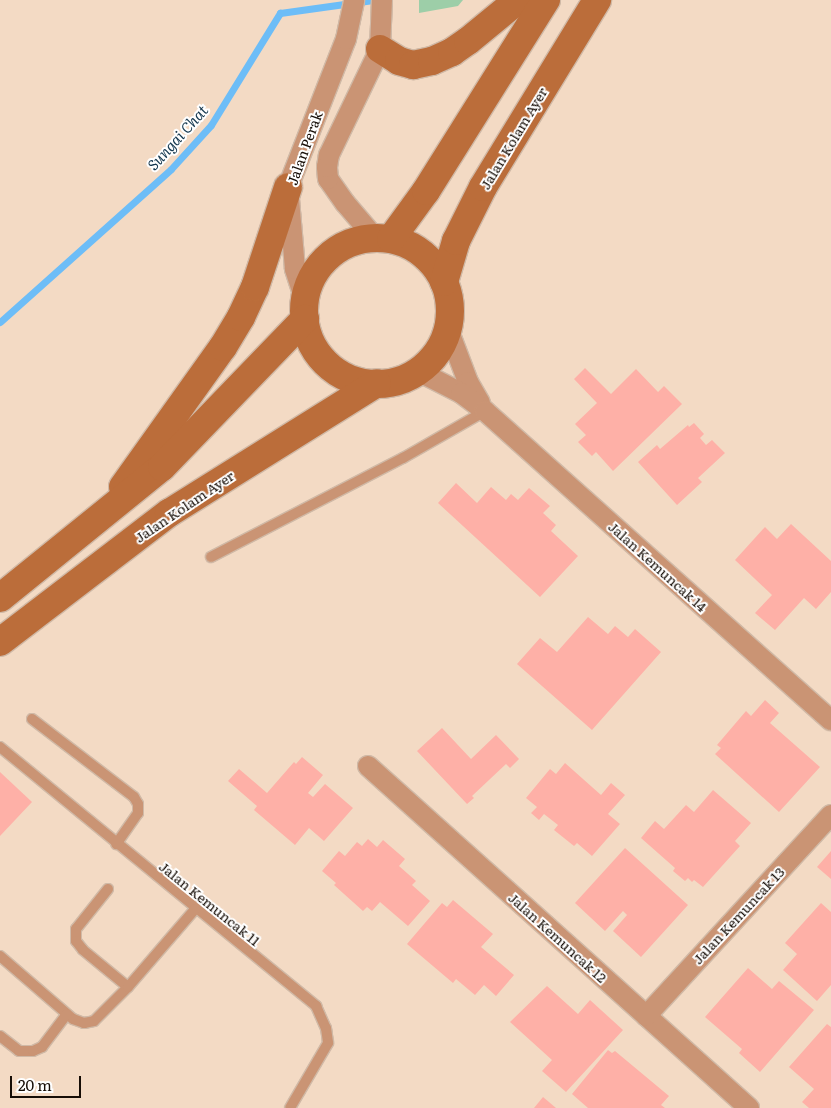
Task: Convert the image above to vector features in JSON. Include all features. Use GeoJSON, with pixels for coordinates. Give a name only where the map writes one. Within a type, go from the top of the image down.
{"type":"FeatureCollection","features":[{"type":"Feature","properties":{"kind":"main road"},"geometry":{"type":"LineString","coordinates":[[379,42],[399,61],[413,65],[432,61],[452,52],[468,41],[518,0]]}},
{"type":"Feature","properties":{"kind":"main road"},"geometry":{"type":"LineString","coordinates":[[383,238],[426,191],[546,0]]}},
{"type":"Feature","properties":{"kind":"main road","name":"Jalan Kolam Ayer"},"geometry":{"type":"LineString","coordinates":[[444,282],[456,241],[483,187],[596,0]]}},
{"type":"Feature","properties":{"kind":"main road"},"geometry":{"type":"LineString","coordinates":[[103,515],[223,347],[241,317],[255,286],[288,187]]}},
{"type":"Feature","properties":{"kind":"main road"},"geometry":{"type":"LineString","coordinates":[[383,238],[408,245],[423,254],[435,267],[444,282],[450,313],[448,329],[441,346],[431,360],[418,371],[392,382],[377,383],[351,378],[329,365],[313,344],[305,310],[310,281],[321,263],[337,250],[355,241],[383,238]]}},
{"type":"Feature","properties":{"kind":"main road"},"geometry":{"type":"LineString","coordinates":[[0,598],[162,467],[305,310]]}},
{"type":"Feature","properties":{"kind":"main road","name":"Jalan Kolam Ayer"},"geometry":{"type":"LineString","coordinates":[[0,642],[169,513],[377,383]]}},
{"type":"Feature","properties":{"kind":"street","name":"Jalan Perak"},"geometry":{"type":"LineString","coordinates":[[305,310],[295,269],[288,187],[346,39],[354,0]]}},
{"type":"Feature","properties":{"kind":"street","name":"Jalan Perak"},"geometry":{"type":"LineString","coordinates":[[382,0],[379,42],[329,155],[327,167],[328,179],[345,203],[383,238]]}},
{"type":"Feature","properties":{"kind":"street","name":"Jalan Kemuncak 14"},"geometry":{"type":"LineString","coordinates":[[448,329],[468,382],[485,411]]}},
{"type":"Feature","properties":{"kind":"street","name":"Jalan Kemuncak 14"},"geometry":{"type":"LineString","coordinates":[[418,371],[461,393],[485,411],[831,720]]}},
{"type":"Feature","properties":{"kind":"street","name":"Jalan Kemuncak 12"},"geometry":{"type":"LineString","coordinates":[[368,766],[749,1108]]}},
{"type":"Feature","properties":{"kind":"street","name":"Jalan Kemuncak 13"},"geometry":{"type":"LineString","coordinates":[[646,1016],[831,815]]}},
{"type":"Feature","properties":{"kind":"lane"},"geometry":{"type":"LineString","coordinates":[[211,557],[403,458],[485,411]]}},
{"type":"Feature","properties":{"kind":"lane"},"geometry":{"type":"LineString","coordinates":[[32,719],[134,797],[138,804],[138,813],[116,844]]}},
{"type":"Feature","properties":{"kind":"lane","name":"Jalan Kemuncak 11"},"geometry":{"type":"LineString","coordinates":[[0,747],[195,909],[316,1006],[326,1028],[328,1043],[290,1108]]}},
{"type":"Feature","properties":{"kind":"lane"},"geometry":{"type":"LineString","coordinates":[[108,889],[76,930],[76,941],[83,950],[128,987]]}},
{"type":"Feature","properties":{"kind":"lane"},"geometry":{"type":"LineString","coordinates":[[0,956],[73,1019],[84,1023],[94,1022],[128,987],[195,909]]}},
{"type":"Feature","properties":{"kind":"lane"},"geometry":{"type":"LineString","coordinates":[[0,1036],[19,1050],[33,1051],[42,1046],[67,1014]]}},
{"type":"Feature","properties":{"kind":"green space"},"geometry":{"type":"Polygon","coordinates":[[[419,0],[463,0],[458,6],[419,13],[419,0]]]}},
{"type":"Feature","properties":{"kind":"building"},"geometry":{"type":"Polygon","coordinates":[[[585,368],[611,394],[636,369],[658,392],[664,386],[682,404],[613,471],[596,452],[592,456],[578,442],[586,435],[575,424],[597,403],[574,379],[585,368]]]}},
{"type":"Feature","properties":{"kind":"building"},"geometry":{"type":"Polygon","coordinates":[[[694,423],[704,434],[700,438],[706,445],[712,440],[725,453],[698,478],[702,482],[677,505],[638,462],[657,445],[660,449],[688,425],[689,427],[694,423]]]}},
{"type":"Feature","properties":{"kind":"building"},"geometry":{"type":"Polygon","coordinates":[[[456,483],[477,503],[491,487],[506,500],[511,494],[518,500],[529,488],[550,506],[543,513],[556,525],[551,531],[578,556],[540,597],[438,503],[456,483]]]}},
{"type":"Feature","properties":{"kind":"building"},"geometry":{"type":"Polygon","coordinates":[[[791,524],[831,561],[831,592],[816,609],[804,598],[775,630],[755,613],[772,595],[735,560],[765,527],[777,539],[791,524]]]}},
{"type":"Feature","properties":{"kind":"building"},"geometry":{"type":"Polygon","coordinates":[[[588,617],[608,634],[615,626],[628,637],[635,629],[661,652],[592,730],[517,664],[540,638],[557,652],[588,617]]]}},
{"type":"Feature","properties":{"kind":"building"},"geometry":{"type":"Polygon","coordinates":[[[765,700],[779,713],[770,723],[820,767],[779,812],[715,754],[721,748],[717,745],[746,711],[751,716],[765,700]]]}},
{"type":"Feature","properties":{"kind":"building"},"geometry":{"type":"Polygon","coordinates":[[[442,728],[471,759],[496,735],[519,759],[510,768],[506,764],[472,796],[474,798],[467,804],[417,751],[442,728]]]}},
{"type":"Feature","properties":{"kind":"building"},"geometry":{"type":"Polygon","coordinates":[[[302,757],[323,775],[308,793],[313,797],[325,784],[353,808],[324,841],[309,828],[295,845],[254,810],[257,806],[228,781],[239,769],[267,793],[294,762],[296,764],[302,757]]]}},
{"type":"Feature","properties":{"kind":"building"},"geometry":{"type":"Polygon","coordinates":[[[565,763],[601,795],[611,783],[625,795],[608,814],[620,824],[592,856],[577,843],[574,846],[554,830],[558,825],[544,814],[539,820],[531,813],[537,807],[526,798],[550,769],[556,774],[565,763]]]}},
{"type":"Feature","properties":{"kind":"building"},"geometry":{"type":"Polygon","coordinates":[[[0,772],[32,802],[0,836],[0,772]]]}},
{"type":"Feature","properties":{"kind":"building"},"geometry":{"type":"Polygon","coordinates":[[[713,790],[751,823],[735,841],[740,846],[703,887],[688,878],[685,881],[673,871],[675,868],[641,838],[655,821],[664,829],[686,805],[694,812],[713,790]]]}},
{"type":"Feature","properties":{"kind":"building"},"geometry":{"type":"Polygon","coordinates":[[[368,839],[377,847],[383,840],[405,859],[399,866],[416,881],[412,885],[430,901],[408,926],[380,902],[372,911],[367,907],[363,911],[334,885],[336,883],[322,871],[339,851],[345,856],[357,842],[362,846],[368,839]]]}},
{"type":"Feature","properties":{"kind":"building"},"geometry":{"type":"Polygon","coordinates":[[[625,848],[688,905],[641,957],[613,931],[627,915],[623,911],[605,931],[575,903],[625,848]]]}},
{"type":"Feature","properties":{"kind":"building"},"geometry":{"type":"Polygon","coordinates":[[[831,851],[831,879],[817,867],[831,851]]]}},
{"type":"Feature","properties":{"kind":"building"},"geometry":{"type":"Polygon","coordinates":[[[453,900],[493,934],[481,947],[514,975],[496,996],[484,985],[475,995],[456,979],[453,983],[407,944],[442,903],[447,907],[453,900]]]}},
{"type":"Feature","properties":{"kind":"building"},"geometry":{"type":"Polygon","coordinates":[[[821,903],[831,912],[831,985],[817,1001],[783,970],[797,954],[785,943],[821,903]]]}},
{"type":"Feature","properties":{"kind":"building"},"geometry":{"type":"Polygon","coordinates":[[[748,968],[772,989],[779,981],[814,1010],[760,1072],[739,1053],[742,1049],[705,1017],[748,968]]]}},
{"type":"Feature","properties":{"kind":"building"},"geometry":{"type":"Polygon","coordinates":[[[547,986],[578,1014],[590,1000],[623,1030],[566,1092],[542,1071],[552,1060],[510,1022],[547,986]]]}},
{"type":"Feature","properties":{"kind":"building"},"geometry":{"type":"Polygon","coordinates":[[[827,1024],[831,1027],[831,1108],[809,1108],[802,1102],[814,1089],[789,1067],[827,1024]]]}},
{"type":"Feature","properties":{"kind":"building"},"geometry":{"type":"Polygon","coordinates":[[[608,1050],[612,1053],[615,1051],[669,1096],[661,1105],[665,1108],[588,1108],[572,1094],[608,1050]]]}},
{"type":"Feature","properties":{"kind":"building"},"geometry":{"type":"Polygon","coordinates":[[[543,1097],[556,1108],[534,1108],[543,1097]]]}},
{"type":"Feature","properties":{"kind":"waterway","name":"Sungai Chat"},"geometry":{"type":"LineString","coordinates":[[0,322],[171,169],[211,125],[280,13],[373,0]]}}]}
